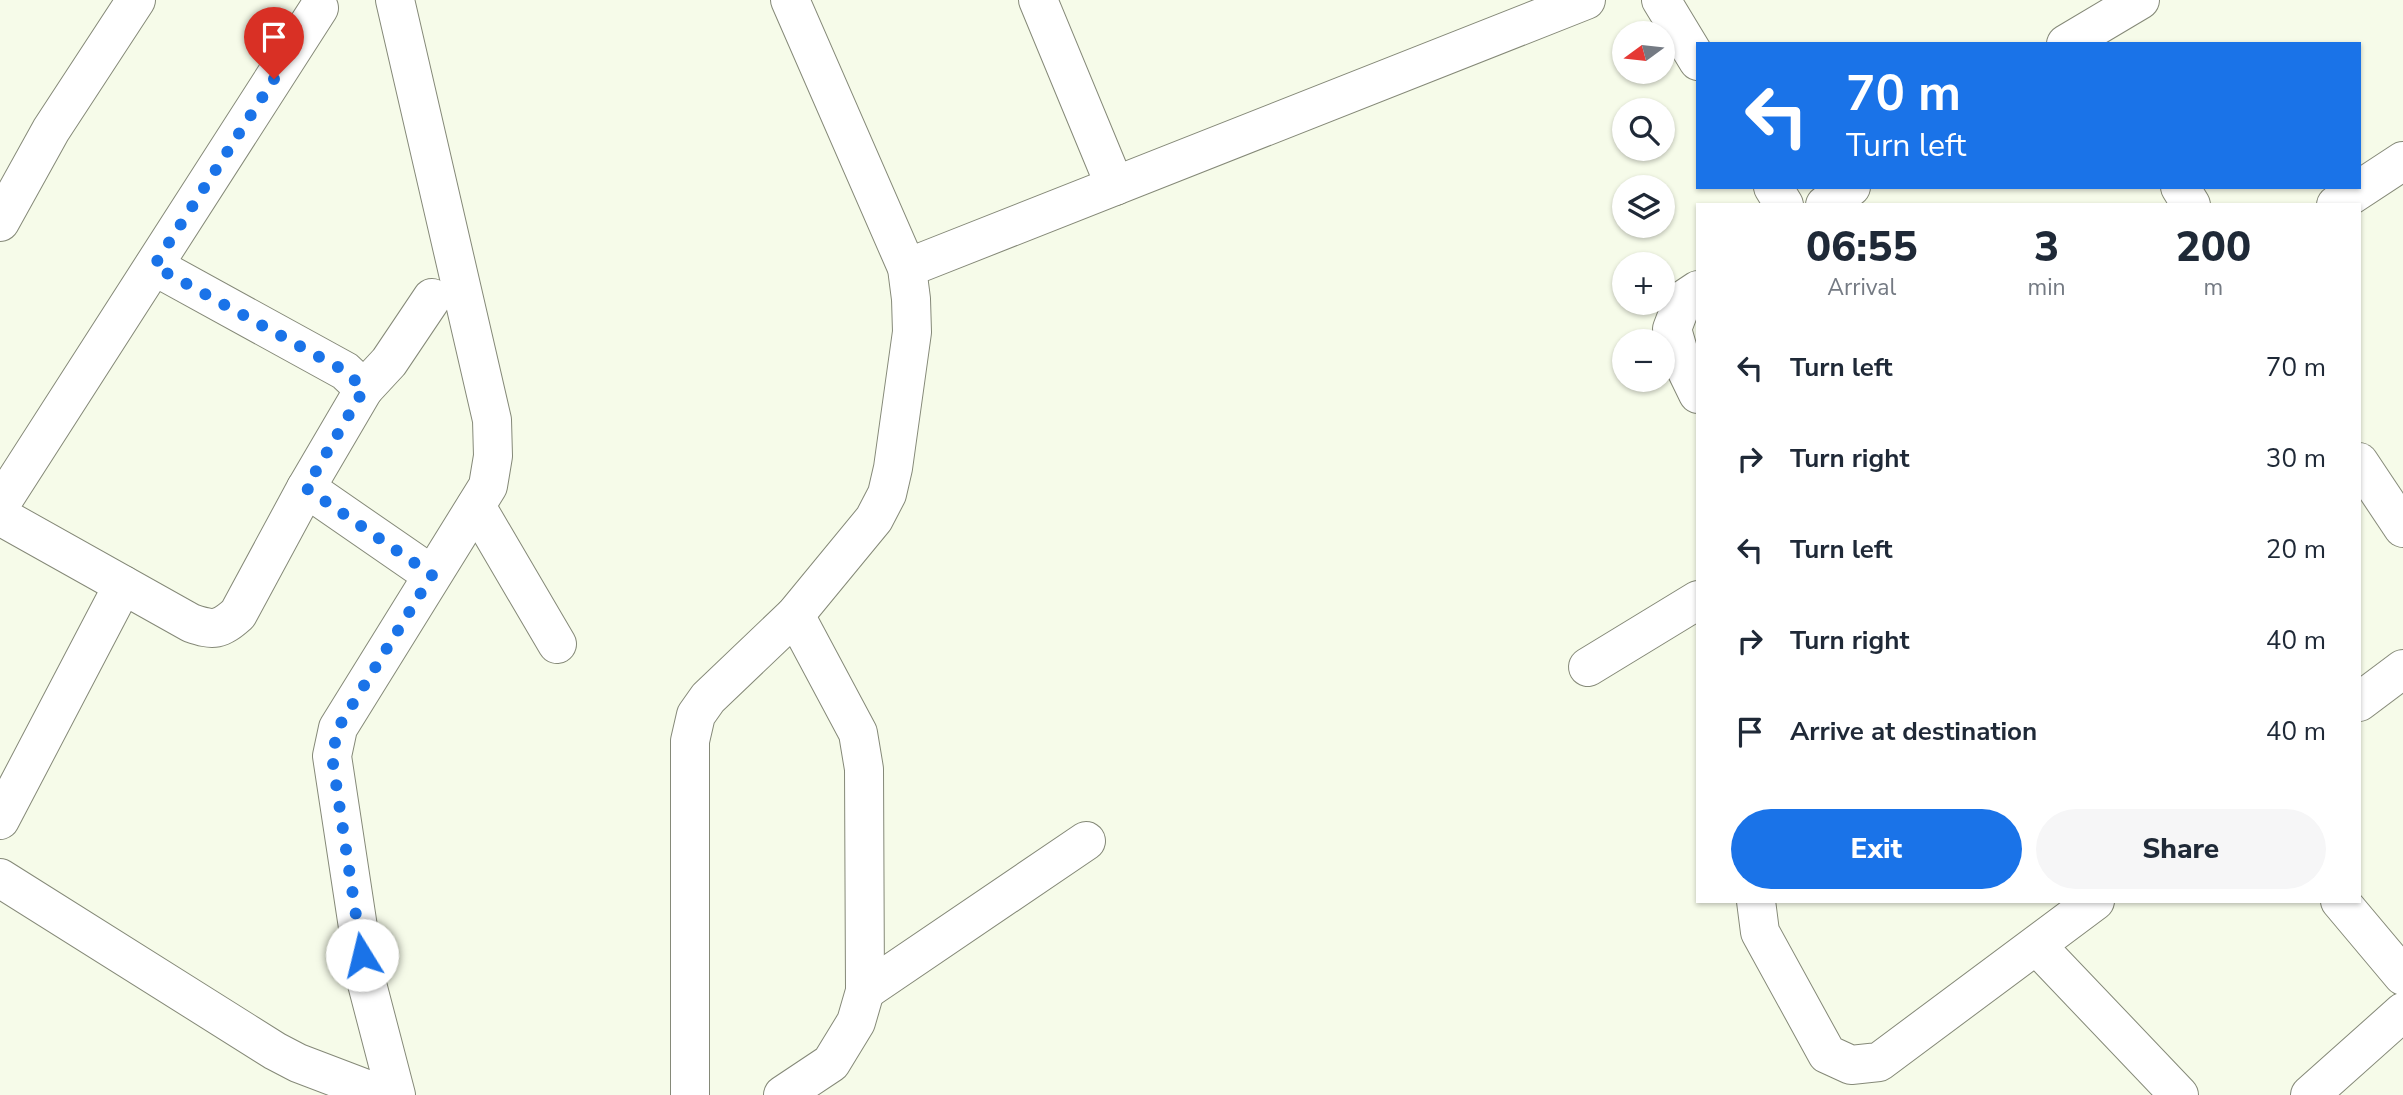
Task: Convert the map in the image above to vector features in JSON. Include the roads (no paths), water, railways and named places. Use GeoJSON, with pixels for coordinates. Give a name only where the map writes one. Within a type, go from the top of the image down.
{"type":"FeatureCollection","features":[{"type":"Feature","properties":{"kind":"street"},"geometry":{"type":"LineString","coordinates":[[0,222],[51,130],[136,0]]}},
{"type":"Feature","properties":{"kind":"street"},"geometry":{"type":"LineString","coordinates":[[395,0],[492,420],[493,456],[488,486],[338,728],[332,757],[366,980],[396,1095]]}},
{"type":"Feature","properties":{"kind":"street"},"geometry":{"type":"LineString","coordinates":[[690,1095],[690,741],[696,715],[708,698],[795,615],[874,519],[887,494],[912,332],[906,268],[790,0]]}},
{"type":"Feature","properties":{"kind":"street"},"geometry":{"type":"LineString","coordinates":[[1039,0],[1115,186]]}},
{"type":"Feature","properties":{"kind":"street"},"geometry":{"type":"LineString","coordinates":[[906,268],[1586,0]]}},
{"type":"Feature","properties":{"kind":"street"},"geometry":{"type":"LineString","coordinates":[[1661,0],[1696,58]]}},
{"type":"Feature","properties":{"kind":"street"},"geometry":{"type":"LineString","coordinates":[[2082,39],[2140,0]]}},
{"type":"Feature","properties":{"kind":"street"},"geometry":{"type":"LineString","coordinates":[[0,505],[319,8]]}},
{"type":"Feature","properties":{"kind":"street"},"geometry":{"type":"LineString","coordinates":[[2361,189],[2403,161]]}},
{"type":"Feature","properties":{"kind":"street"},"geometry":{"type":"LineString","coordinates":[[1828,203],[1848,189]]}},
{"type":"Feature","properties":{"kind":"street"},"geometry":{"type":"LineString","coordinates":[[2339,203],[2360,189]]}},
{"type":"Feature","properties":{"kind":"street"},"geometry":{"type":"LineString","coordinates":[[154,266],[345,371],[364,389]]}},
{"type":"Feature","properties":{"kind":"street"},"geometry":{"type":"LineString","coordinates":[[1696,291],[1683,300],[1672,329],[1680,357],[1696,390]]}},
{"type":"Feature","properties":{"kind":"street"},"geometry":{"type":"LineString","coordinates":[[0,516],[191,623],[209,629],[223,626],[238,614],[306,488],[364,389],[389,362],[432,298]]}},
{"type":"Feature","properties":{"kind":"street"},"geometry":{"type":"LineString","coordinates":[[2361,465],[2388,511]]}},
{"type":"Feature","properties":{"kind":"street"},"geometry":{"type":"LineString","coordinates":[[306,488],[432,575]]}},
{"type":"Feature","properties":{"kind":"street"},"geometry":{"type":"LineString","coordinates":[[475,506],[557,644]]}},
{"type":"Feature","properties":{"kind":"street"},"geometry":{"type":"LineString","coordinates":[[0,820],[122,585]]}},
{"type":"Feature","properties":{"kind":"street"},"geometry":{"type":"LineString","coordinates":[[1588,667],[1696,601]]}},
{"type":"Feature","properties":{"kind":"street"},"geometry":{"type":"LineString","coordinates":[[783,1095],[831,1063],[856,1022],[865,991],[864,769],[858,733],[795,615]]}},
{"type":"Feature","properties":{"kind":"street"},"geometry":{"type":"LineString","coordinates":[[2361,700],[2403,669]]}},
{"type":"Feature","properties":{"kind":"street"},"geometry":{"type":"LineString","coordinates":[[865,991],[1086,841]]}},
{"type":"Feature","properties":{"kind":"street"},"geometry":{"type":"LineString","coordinates":[[0,878],[275,1051],[298,1063],[383,1095]]}},
{"type":"Feature","properties":{"kind":"street"},"geometry":{"type":"LineString","coordinates":[[1756,903],[1760,932],[1827,1054],[1853,1080],[2092,903]]}},
{"type":"Feature","properties":{"kind":"street"},"geometry":{"type":"LineString","coordinates":[[2342,903],[2403,976]]}},
{"type":"Feature","properties":{"kind":"street"},"geometry":{"type":"LineString","coordinates":[[2037,946],[2179,1095]]}},
{"type":"Feature","properties":{"kind":"street"},"geometry":{"type":"LineString","coordinates":[[2310,1095],[2403,1012]]}}]}
